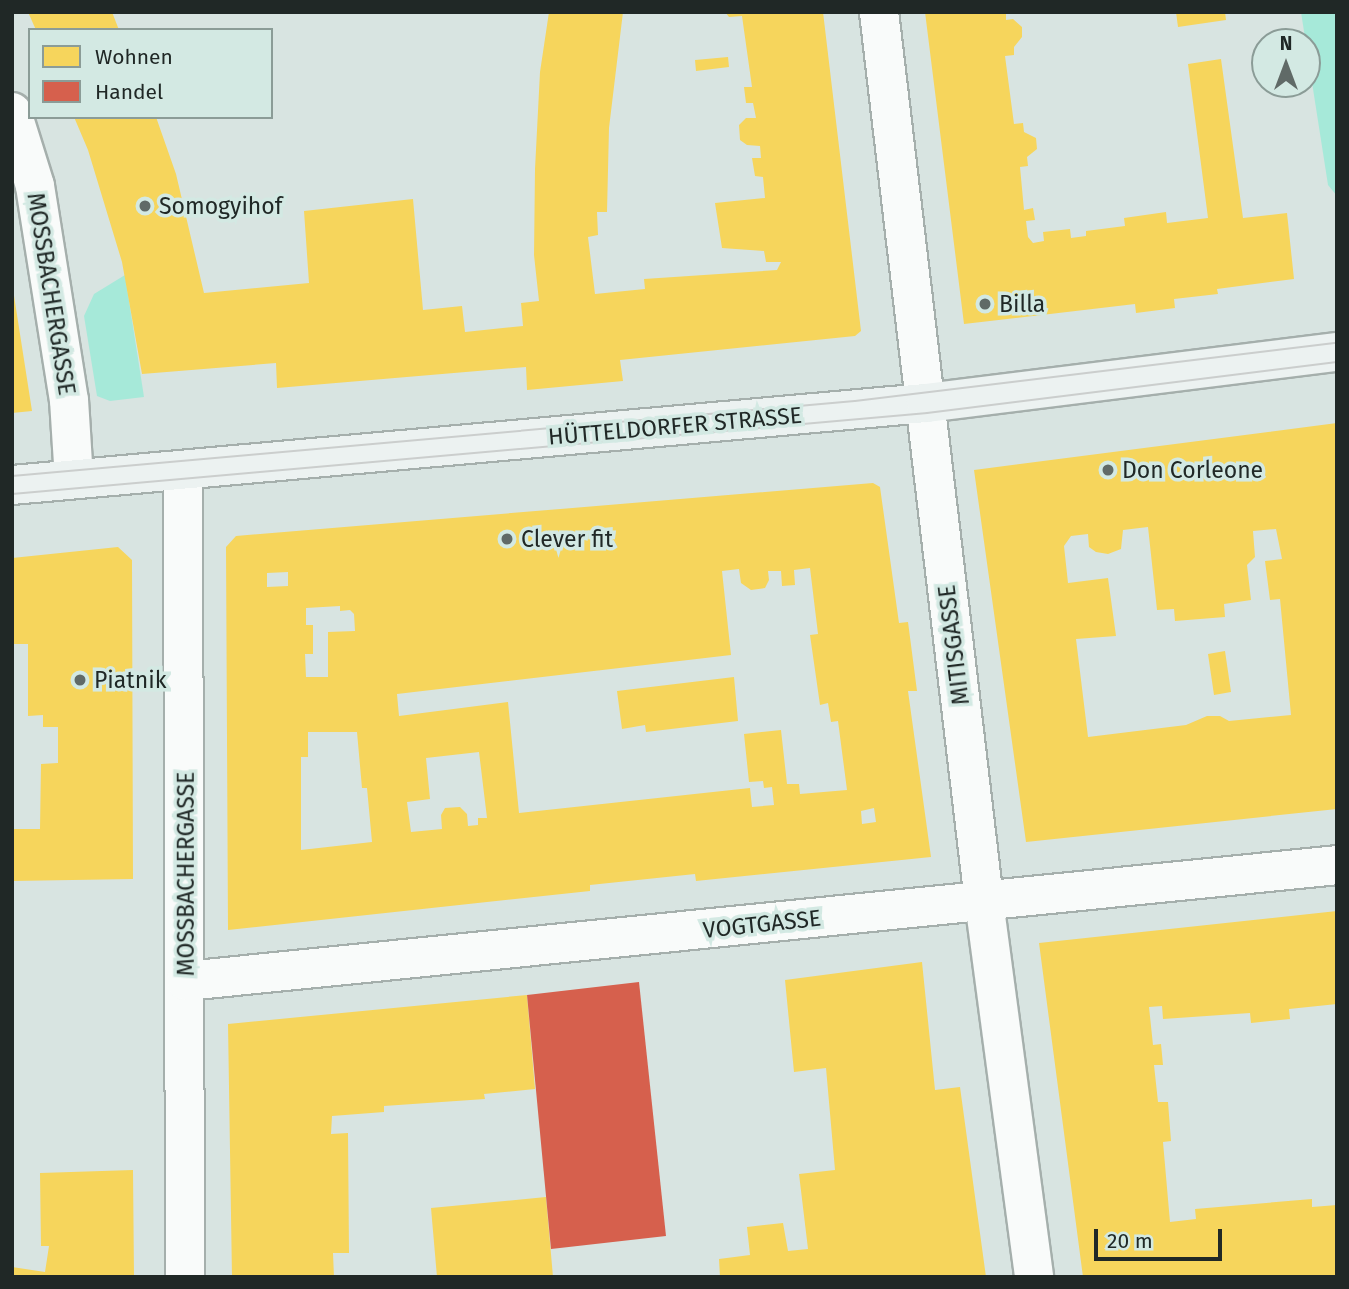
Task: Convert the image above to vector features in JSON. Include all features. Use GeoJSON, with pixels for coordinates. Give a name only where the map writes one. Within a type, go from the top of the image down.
{"type":"FeatureCollection","features":[{"type":"Feature","properties":{"kind":"main road","name":"HÜTTELDORFER STRASSE"},"geometry":{"type":"LineString","coordinates":[[12,485],[926,403],[1337,352]]}},
{"type":"Feature","properties":{"kind":"street","name":"MITISGASSE"},"geometry":{"type":"LineString","coordinates":[[879,12],[984,901],[1034,1277]]}},
{"type":"Feature","properties":{"kind":"street","name":"MOSSBACHERGASSE"},"geometry":{"type":"LineString","coordinates":[[12,112],[35,186],[69,400],[74,479]]}},
{"type":"Feature","properties":{"kind":"street","name":"MOSSBACHERGASSE"},"geometry":{"type":"LineString","coordinates":[[183,470],[185,1277]]}},
{"type":"Feature","properties":{"kind":"street","name":"VOGTGASSE"},"geometry":{"type":"LineString","coordinates":[[186,981],[1337,865]]}},
{"type":"Feature","properties":{"kind":"green space"},"geometry":{"type":"Polygon","coordinates":[[[1301,12],[1337,12],[1337,196],[1328,185],[1314,98],[1321,98],[1321,28],[1303,28],[1301,12]]]}},
{"type":"Feature","properties":{"kind":"green space"},"geometry":{"type":"Polygon","coordinates":[[[125,275],[144,397],[110,401],[97,396],[84,316],[94,294],[125,275]]]}},
{"type":"Feature","properties":{"kind":"building: Wohnen"},"geometry":{"type":"Polygon","coordinates":[[[28,12],[112,12],[118,28],[35,28],[28,12]]]}},
{"type":"Feature","properties":{"kind":"building: Wohnen","name":"Somogyihof"},"geometry":{"type":"Polygon","coordinates":[[[549,12],[623,12],[609,128],[607,212],[597,212],[598,235],[588,237],[595,294],[645,289],[644,279],[777,270],[781,262],[766,262],[764,251],[722,248],[715,203],[765,198],[763,177],[755,176],[752,158],[761,158],[760,146],[747,145],[740,140],[739,125],[746,118],[756,118],[753,103],[746,103],[744,87],[752,87],[742,16],[729,17],[725,12],[823,12],[861,331],[855,336],[620,360],[623,381],[527,390],[526,367],[277,388],[276,363],[142,374],[122,262],[88,150],[75,119],[157,119],[176,174],[204,293],[309,283],[304,211],[413,199],[423,310],[462,306],[465,332],[523,326],[521,303],[539,301],[534,255],[540,72],[549,12]]]}},
{"type":"Feature","properties":{"kind":"building: Wohnen"},"geometry":{"type":"Polygon","coordinates":[[[925,12],[1006,12],[1006,20],[1013,19],[1022,27],[1022,37],[1014,47],[1014,55],[1005,56],[1014,124],[1023,123],[1024,132],[1036,138],[1037,149],[1027,157],[1028,166],[1020,167],[1024,210],[1033,208],[1035,220],[1026,221],[1028,237],[1033,243],[1044,241],[1043,232],[1070,229],[1071,238],[1086,236],[1086,231],[1125,226],[1124,218],[1166,212],[1167,223],[1208,218],[1188,64],[1221,59],[1243,218],[1287,213],[1294,279],[1217,289],[1218,294],[1174,299],[1175,308],[1136,313],[1135,304],[964,324],[925,12]]]}},
{"type":"Feature","properties":{"kind":"building: Wohnen"},"geometry":{"type":"Polygon","coordinates":[[[1176,12],[1225,12],[1226,20],[1178,27],[1176,12]]]}},
{"type":"Feature","properties":{"kind":"building: Wohnen"},"geometry":{"type":"Polygon","coordinates":[[[728,57],[729,67],[696,71],[695,60],[728,57]]]}},
{"type":"Feature","properties":{"kind":"building: Wohnen"},"geometry":{"type":"Polygon","coordinates":[[[12,283],[32,411],[12,413],[12,283]]]}},
{"type":"Feature","properties":{"kind":"building: Wohnen"},"geometry":{"type":"Polygon","coordinates":[[[1337,423],[1337,809],[1026,842],[974,470],[1337,423]],[[1148,527],[1123,530],[1121,549],[1108,554],[1096,552],[1089,547],[1088,534],[1071,536],[1064,546],[1068,583],[1108,578],[1116,636],[1076,639],[1088,737],[1186,725],[1207,716],[1220,716],[1229,721],[1291,715],[1280,599],[1270,600],[1265,561],[1282,559],[1276,529],[1253,531],[1255,557],[1247,565],[1251,600],[1224,604],[1225,617],[1175,621],[1174,609],[1157,610],[1148,527]]]}},
{"type":"Feature","properties":{"kind":"building: Wohnen"},"geometry":{"type":"Polygon","coordinates":[[[873,483],[880,487],[899,623],[908,622],[917,691],[908,691],[931,857],[696,881],[695,874],[590,885],[590,891],[228,930],[226,547],[236,536],[873,483]],[[810,568],[794,570],[795,585],[782,586],[781,571],[768,571],[769,580],[765,588],[751,590],[741,583],[739,569],[722,571],[731,655],[397,694],[399,716],[508,702],[519,813],[750,788],[752,807],[774,805],[772,787],[764,788],[763,781],[749,782],[744,734],[781,730],[787,784],[799,784],[800,794],[847,790],[838,721],[831,722],[828,703],[820,705],[810,635],[818,634],[810,568]],[[288,572],[267,573],[267,587],[288,586],[288,572]],[[340,606],[306,608],[306,625],[313,625],[313,654],[305,654],[306,677],[328,677],[328,632],[355,631],[354,614],[350,610],[340,611],[340,606]],[[308,732],[308,757],[301,757],[301,850],[372,842],[367,788],[362,788],[357,732],[308,732]],[[479,752],[426,758],[430,799],[407,802],[411,832],[442,829],[441,815],[445,808],[460,807],[467,814],[468,826],[478,825],[478,818],[487,818],[479,752]],[[874,808],[861,811],[862,824],[876,822],[874,808]]]}},
{"type":"Feature","properties":{"kind":"building: Wohnen","name":"Piatnik"},"geometry":{"type":"Polygon","coordinates":[[[118,547],[132,560],[133,879],[12,881],[12,829],[40,829],[41,764],[58,763],[58,727],[43,727],[43,715],[28,716],[28,644],[12,644],[12,558],[118,547]]]}},
{"type":"Feature","properties":{"kind":"building: Wohnen"},"geometry":{"type":"Polygon","coordinates":[[[1225,651],[1231,692],[1214,695],[1208,654],[1225,651]]]}},
{"type":"Feature","properties":{"kind":"building: Wohnen"},"geometry":{"type":"Polygon","coordinates":[[[734,677],[738,721],[646,732],[645,725],[622,729],[617,691],[734,677]]]}},
{"type":"Feature","properties":{"kind":"building: Wohnen"},"geometry":{"type":"Polygon","coordinates":[[[1337,911],[1337,1004],[1289,1009],[1290,1019],[1251,1023],[1250,1013],[1163,1019],[1162,1006],[1149,1007],[1153,1045],[1161,1044],[1163,1065],[1154,1065],[1158,1102],[1168,1102],[1171,1141],[1163,1142],[1170,1222],[1196,1219],[1195,1209],[1312,1199],[1312,1207],[1337,1205],[1337,1277],[1083,1277],[1039,943],[1337,911]]]}},
{"type":"Feature","properties":{"kind":"building: Wohnen"},"geometry":{"type":"Polygon","coordinates":[[[922,962],[935,1090],[960,1087],[986,1277],[720,1277],[719,1259],[750,1255],[747,1227],[783,1223],[788,1251],[808,1249],[799,1174],[835,1170],[826,1068],[794,1072],[785,980],[922,962]]]}},
{"type":"Feature","properties":{"kind":"building: Wohnen"},"geometry":{"type":"Polygon","coordinates":[[[527,995],[535,1089],[484,1094],[485,1099],[384,1106],[384,1112],[332,1116],[331,1134],[348,1133],[349,1253],[333,1253],[334,1277],[232,1277],[228,1024],[527,995]]]}},
{"type":"Feature","properties":{"kind":"building: Wohnen"},"geometry":{"type":"Polygon","coordinates":[[[133,1170],[134,1277],[12,1277],[12,1267],[45,1272],[49,1246],[41,1246],[40,1173],[133,1170]]]}},
{"type":"Feature","properties":{"kind":"building: Wohnen"},"geometry":{"type":"Polygon","coordinates":[[[546,1197],[553,1277],[437,1277],[431,1208],[546,1197]]]}},
{"type":"Feature","properties":{"kind":"building: Handel"},"geometry":{"type":"Polygon","coordinates":[[[639,982],[666,1236],[551,1249],[527,995],[639,982]]]}},
{"type":"Feature","properties":{"kind":"tram line"},"geometry":{"type":"LineString","coordinates":[[12,476],[855,401],[1337,343]]}},
{"type":"Feature","properties":{"kind":"tram line"},"geometry":{"type":"LineString","coordinates":[[12,494],[927,413],[1337,362]]}},
{"type":"Feature","properties":{"kind":"place","name":"Somogyihof"},"geometry":{"type":"Point","coordinates":[145,206]}},
{"type":"Feature","properties":{"kind":"place","name":"Billa"},"geometry":{"type":"Point","coordinates":[985,304]}},
{"type":"Feature","properties":{"kind":"place","name":"Don Corleone"},"geometry":{"type":"Point","coordinates":[1108,470]}},
{"type":"Feature","properties":{"kind":"place","name":"Clever fit"},"geometry":{"type":"Point","coordinates":[507,539]}},
{"type":"Feature","properties":{"kind":"place","name":"Piatnik"},"geometry":{"type":"Point","coordinates":[80,680]}}]}
